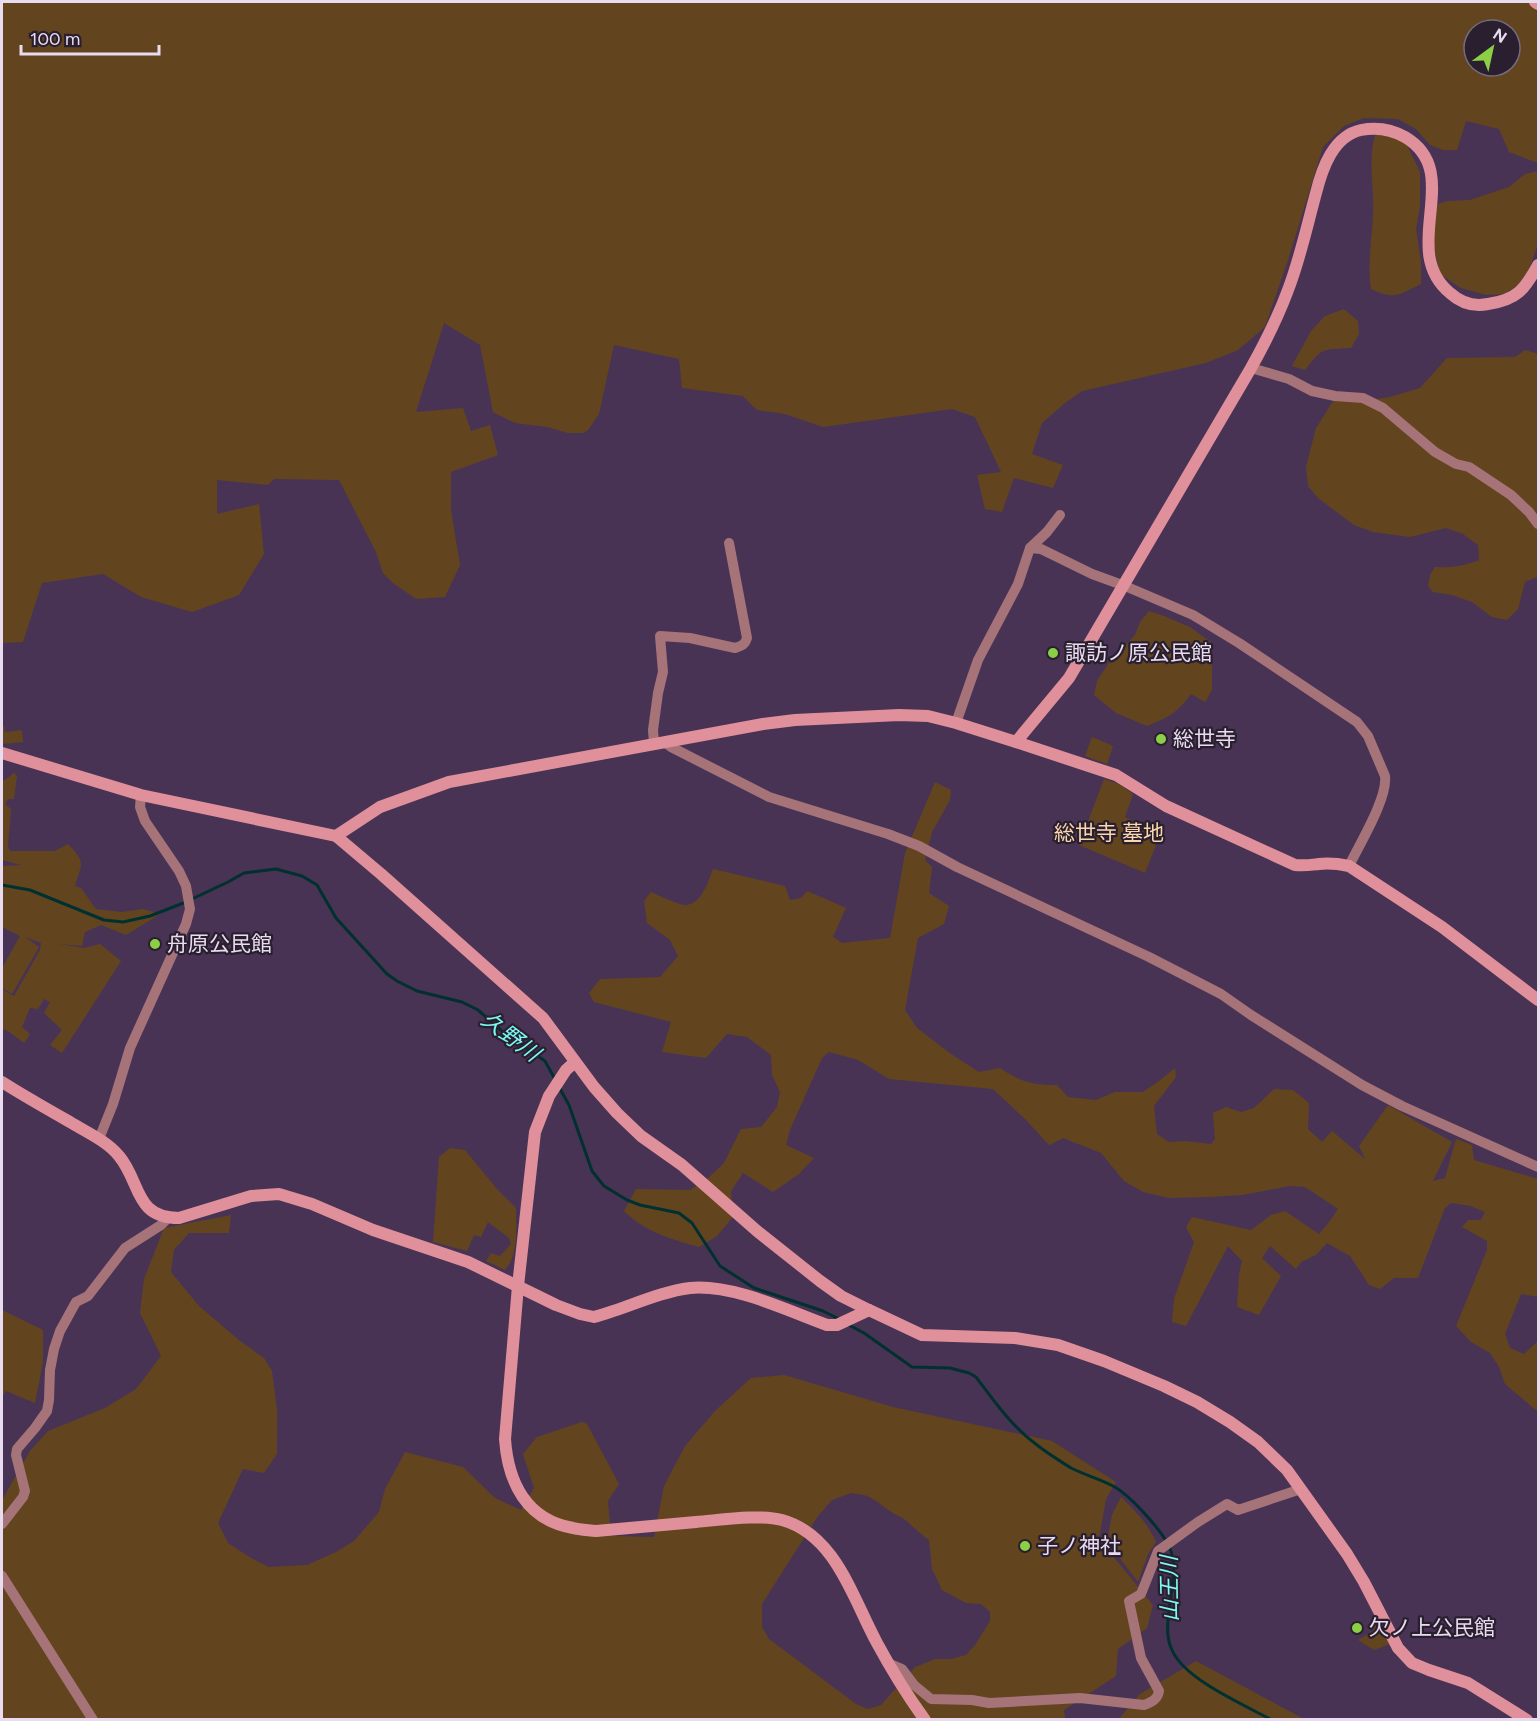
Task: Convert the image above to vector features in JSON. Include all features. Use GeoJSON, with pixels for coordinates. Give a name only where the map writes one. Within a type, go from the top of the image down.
{"type":"FeatureCollection","features":[{"type":"Feature","properties":{"kind":"street"},"geometry":{"type":"LineString","coordinates":[[1016,742],[1069,678],[1125,586],[1276,323],[1292,281],[1323,170],[1341,140],[1360,130],[1386,129],[1405,137],[1421,151],[1430,168],[1432,180],[1428,237],[1429,261],[1439,282],[1460,301],[1473,305],[1485,305],[1508,300],[1525,288],[1539,265]]}},
{"type":"Feature","properties":{"kind":"street"},"geometry":{"type":"LineString","coordinates":[[1251,368],[1289,379],[1312,391],[1335,396],[1363,398],[1383,408],[1435,452],[1456,465],[1469,467],[1511,495],[1539,524]]}},
{"type":"Feature","properties":{"kind":"street"},"geometry":{"type":"LineString","coordinates":[[956,723],[978,660],[1018,584],[1030,549],[1060,515]]}},
{"type":"Feature","properties":{"kind":"street"},"geometry":{"type":"LineString","coordinates":[[729,543],[747,638],[741,646],[735,648],[690,638],[660,636],[663,672],[653,730],[659,742],[769,797],[904,840],[1149,957],[1221,994],[1362,1085],[1402,1106],[1539,1167]]}},
{"type":"Feature","properties":{"kind":"street"},"geometry":{"type":"LineString","coordinates":[[1030,549],[1041,549],[1092,574],[1193,615],[1357,722],[1368,736],[1386,783],[1381,801],[1349,866]]}},
{"type":"Feature","properties":{"kind":"street"},"geometry":{"type":"LineString","coordinates":[[336,836],[380,807],[449,782],[763,724],[795,720],[898,715],[928,716],[1116,775],[1166,806],[1295,865],[1349,866],[1443,927],[1539,1000]]}},
{"type":"Feature","properties":{"kind":"street"},"geometry":{"type":"LineString","coordinates":[[2,753],[141,795],[336,836],[543,1018],[571,1066],[641,1136],[682,1165],[757,1231],[820,1281],[841,1296],[922,1335],[1015,1338],[1058,1345],[1114,1365],[1180,1394],[1230,1422],[1258,1442],[1287,1470],[1347,1554],[1365,1582],[1398,1648],[1412,1663],[1468,1683],[1527,1719]]}},
{"type":"Feature","properties":{"kind":"street"},"geometry":{"type":"LineString","coordinates":[[99,1139],[113,1104],[130,1048],[186,924],[190,909],[186,886],[179,871],[145,821],[140,807],[141,795]]}},
{"type":"Feature","properties":{"kind":"street"},"geometry":{"type":"LineString","coordinates":[[571,1066],[549,1096],[535,1132],[518,1287],[506,1439],[510,1474],[518,1489],[527,1502],[546,1518],[573,1528],[596,1531],[750,1518],[780,1520],[806,1531],[828,1552],[844,1576],[888,1663],[905,1692],[925,1719]]}},
{"type":"Feature","properties":{"kind":"street"},"geometry":{"type":"LineString","coordinates":[[2,1082],[99,1139],[120,1156],[144,1203],[154,1213],[168,1218],[179,1218],[251,1196],[279,1194],[312,1204],[373,1230],[468,1262],[518,1287],[580,1314],[594,1317],[689,1288],[716,1288],[741,1294],[827,1325],[837,1325],[868,1310]]}},
{"type":"Feature","properties":{"kind":"street"},"geometry":{"type":"LineString","coordinates":[[2,1524],[25,1491],[16,1460],[17,1449],[46,1411],[49,1400],[50,1370],[60,1331],[76,1302],[88,1296],[125,1248],[168,1218]]}},
{"type":"Feature","properties":{"kind":"street"},"geometry":{"type":"LineString","coordinates":[[888,1663],[902,1669],[914,1685],[931,1699],[972,1700],[989,1703],[1080,1698],[1144,1705],[1152,1702],[1159,1696],[1159,1691],[1141,1658],[1129,1601],[1141,1594],[1158,1551],[1227,1504],[1238,1510],[1300,1489]]}},
{"type":"Feature","properties":{"kind":"street"},"geometry":{"type":"LineString","coordinates":[[2,1576],[93,1719]]}},
{"type":"Feature","properties":{"kind":"green space"},"geometry":{"type":"Polygon","coordinates":[[[2,2],[1538,2],[1538,163],[1509,152],[1499,129],[1466,121],[1457,150],[1443,150],[1430,145],[1416,129],[1398,119],[1364,118],[1344,126],[1323,147],[1265,327],[1238,350],[1206,363],[1082,391],[1042,423],[1032,454],[1063,465],[1053,488],[1014,478],[1002,512],[985,509],[977,475],[1001,472],[975,417],[952,409],[823,427],[785,414],[757,410],[743,396],[682,388],[679,359],[614,345],[599,414],[588,430],[583,433],[568,433],[547,427],[515,423],[493,412],[480,345],[444,323],[416,412],[463,408],[471,431],[490,425],[498,455],[451,472],[451,510],[460,565],[445,597],[416,599],[383,573],[376,552],[339,480],[274,479],[268,485],[217,480],[217,514],[259,504],[264,554],[239,595],[192,612],[141,597],[103,574],[42,583],[23,642],[2,643],[2,2]]]}},
{"type":"Feature","properties":{"kind":"green space"},"geometry":{"type":"Polygon","coordinates":[[[1380,127],[1405,141],[1420,172],[1420,206],[1416,229],[1421,262],[1421,284],[1396,295],[1371,289],[1370,279],[1372,156],[1375,135],[1380,127]]]}},
{"type":"Feature","properties":{"kind":"green space"},"geometry":{"type":"Polygon","coordinates":[[[1538,171],[1538,244],[1528,272],[1517,286],[1504,294],[1486,295],[1461,288],[1440,274],[1433,244],[1432,220],[1438,204],[1447,201],[1470,200],[1509,187],[1525,174],[1538,171]]]}},
{"type":"Feature","properties":{"kind":"green space"},"geometry":{"type":"Polygon","coordinates":[[[1344,309],[1358,321],[1359,334],[1351,348],[1324,351],[1305,370],[1292,366],[1311,331],[1325,316],[1344,309]]]}},
{"type":"Feature","properties":{"kind":"green space"},"geometry":{"type":"Polygon","coordinates":[[[1525,350],[1538,354],[1538,574],[1537,577],[1525,582],[1518,609],[1507,620],[1492,617],[1472,602],[1452,595],[1433,592],[1428,586],[1430,575],[1435,567],[1457,566],[1479,560],[1478,545],[1463,534],[1446,528],[1410,537],[1373,532],[1354,525],[1318,498],[1308,486],[1306,466],[1316,428],[1335,398],[1361,401],[1390,397],[1420,388],[1447,358],[1515,357],[1525,350]]]}},
{"type":"Feature","properties":{"kind":"green space"},"geometry":{"type":"Polygon","coordinates":[[[1149,611],[1190,627],[1212,643],[1212,690],[1205,702],[1191,694],[1172,714],[1147,726],[1116,713],[1094,695],[1097,681],[1108,664],[1135,635],[1140,622],[1149,611]]]}},
{"type":"Feature","properties":{"kind":"green space"},"geometry":{"type":"Polygon","coordinates":[[[2,724],[5,732],[22,730],[23,742],[2,744],[2,724]]]}},
{"type":"Feature","properties":{"kind":"green space"},"geometry":{"type":"Polygon","coordinates":[[[1092,737],[1113,746],[1107,764],[1085,756],[1092,737]]]}},
{"type":"Feature","properties":{"kind":"green space"},"geometry":{"type":"Polygon","coordinates":[[[14,773],[17,776],[14,799],[8,799],[5,804],[11,809],[8,847],[10,851],[55,851],[68,844],[78,855],[81,863],[75,886],[81,888],[96,909],[122,912],[143,909],[160,914],[126,935],[101,925],[85,932],[82,946],[59,944],[84,948],[100,944],[121,961],[62,1053],[50,1045],[62,1030],[44,1013],[50,1002],[44,999],[38,1009],[30,1008],[22,1027],[30,1034],[24,1043],[2,1029],[2,989],[14,996],[40,950],[41,943],[25,937],[39,947],[12,994],[2,988],[2,968],[20,936],[2,927],[2,866],[21,865],[2,860],[2,781],[14,773]]]}},
{"type":"Feature","properties":{"kind":"green space","name":"総世寺 墓地"},"geometry":{"type":"Polygon","coordinates":[[[1104,779],[1119,784],[1133,794],[1125,817],[1160,835],[1145,873],[1079,845],[1104,779]]]}},
{"type":"Feature","properties":{"kind":"green space"},"geometry":{"type":"Polygon","coordinates":[[[935,782],[951,790],[950,800],[932,832],[925,860],[932,867],[929,893],[949,906],[944,924],[918,938],[905,1010],[917,1028],[979,1072],[1000,1068],[1027,1082],[1057,1085],[1068,1097],[1096,1100],[1115,1092],[1143,1092],[1175,1068],[1176,1077],[1154,1106],[1157,1134],[1169,1142],[1186,1141],[1211,1144],[1215,1139],[1213,1113],[1226,1107],[1241,1112],[1254,1108],[1274,1089],[1293,1090],[1309,1103],[1308,1129],[1322,1142],[1332,1131],[1365,1159],[1359,1146],[1388,1105],[1452,1142],[1433,1181],[1445,1178],[1456,1139],[1472,1145],[1474,1160],[1538,1179],[1538,1297],[1521,1294],[1505,1334],[1510,1348],[1524,1354],[1538,1341],[1538,1412],[1505,1384],[1499,1367],[1490,1353],[1471,1342],[1456,1326],[1487,1250],[1487,1241],[1462,1227],[1468,1220],[1481,1220],[1485,1212],[1471,1206],[1451,1203],[1445,1208],[1418,1278],[1394,1278],[1380,1289],[1369,1285],[1350,1256],[1327,1243],[1316,1255],[1301,1262],[1296,1269],[1270,1246],[1262,1258],[1281,1276],[1259,1315],[1237,1307],[1242,1261],[1228,1246],[1186,1326],[1172,1322],[1174,1299],[1194,1242],[1186,1227],[1192,1217],[1251,1230],[1271,1215],[1285,1211],[1319,1234],[1338,1209],[1305,1187],[1290,1186],[1242,1195],[1210,1197],[1169,1198],[1143,1192],[1124,1181],[1101,1153],[1063,1138],[1049,1145],[993,1089],[889,1079],[858,1060],[829,1052],[822,1058],[790,1130],[786,1145],[814,1158],[799,1174],[773,1192],[743,1173],[731,1191],[733,1217],[717,1236],[699,1247],[650,1230],[624,1211],[636,1189],[690,1190],[706,1180],[724,1163],[741,1129],[761,1127],[777,1107],[780,1092],[772,1075],[771,1055],[747,1037],[727,1034],[706,1058],[662,1052],[671,1022],[594,1002],[589,993],[600,979],[660,977],[678,956],[670,940],[647,923],[644,901],[651,892],[684,905],[695,902],[703,892],[713,869],[785,886],[790,900],[801,898],[807,891],[846,908],[833,937],[842,943],[890,938],[905,853],[935,782]]]}},
{"type":"Feature","properties":{"kind":"green space"},"geometry":{"type":"Polygon","coordinates":[[[450,1148],[465,1150],[516,1208],[515,1249],[505,1270],[486,1261],[491,1253],[500,1256],[511,1244],[509,1238],[488,1222],[481,1237],[474,1235],[467,1251],[433,1242],[439,1157],[450,1148]]]}},
{"type":"Feature","properties":{"kind":"green space"},"geometry":{"type":"Polygon","coordinates":[[[231,1215],[229,1233],[189,1233],[174,1250],[171,1272],[199,1306],[264,1358],[272,1371],[277,1409],[277,1454],[264,1473],[243,1469],[218,1523],[228,1543],[269,1567],[307,1565],[354,1541],[379,1512],[385,1489],[405,1452],[463,1467],[495,1498],[521,1510],[534,1488],[523,1454],[537,1437],[582,1422],[587,1424],[619,1484],[608,1501],[611,1536],[654,1537],[664,1486],[685,1446],[715,1411],[751,1378],[784,1375],[893,1407],[1052,1441],[1116,1482],[1106,1499],[1099,1539],[1153,1605],[1147,1628],[1118,1649],[1116,1676],[1064,1710],[1065,1719],[2,1720],[2,1500],[30,1451],[48,1431],[105,1408],[136,1389],[161,1356],[140,1313],[144,1279],[164,1228],[231,1215]],[[851,1493],[832,1500],[818,1516],[762,1604],[762,1627],[769,1639],[856,1704],[868,1709],[881,1705],[915,1667],[935,1659],[951,1659],[966,1655],[990,1621],[990,1612],[981,1604],[966,1603],[942,1590],[932,1569],[929,1540],[905,1520],[872,1499],[851,1493]]]}},
{"type":"Feature","properties":{"kind":"green space"},"geometry":{"type":"Polygon","coordinates":[[[2,1310],[43,1330],[43,1362],[35,1403],[6,1391],[2,1397],[2,1310]]]}},
{"type":"Feature","properties":{"kind":"green space"},"geometry":{"type":"Polygon","coordinates":[[[1121,1497],[1145,1523],[1156,1542],[1148,1554],[1138,1582],[1122,1561],[1108,1536],[1112,1515],[1121,1497]]]}},
{"type":"Feature","properties":{"kind":"green space"},"geometry":{"type":"Polygon","coordinates":[[[1380,1623],[1390,1644],[1374,1650],[1358,1640],[1373,1631],[1372,1626],[1380,1623]]]}},
{"type":"Feature","properties":{"kind":"green space"},"geometry":{"type":"Polygon","coordinates":[[[1196,1661],[1304,1719],[1118,1720],[1140,1694],[1196,1661]]]}},
{"type":"Feature","properties":{"kind":"waterway","name":"久野川"},"geometry":{"type":"LineString","coordinates":[[192,899],[244,873],[276,869],[302,876],[317,885],[336,918],[387,974],[417,991],[462,1002],[478,1010],[502,1031],[545,1061],[556,1081]]}},
{"type":"Feature","properties":{"kind":"waterway","name":"久野川"},"geometry":{"type":"LineString","coordinates":[[2,885],[30,890],[104,920],[123,922],[150,916],[186,902]]}},
{"type":"Feature","properties":{"kind":"waterway","name":"久野川"},"geometry":{"type":"LineString","coordinates":[[559,1087],[569,1105],[592,1171],[604,1186],[640,1205],[679,1213],[692,1223],[720,1266],[754,1288],[823,1311],[839,1319]]}},
{"type":"Feature","properties":{"kind":"waterway","name":"山王川"},"geometry":{"type":"LineString","coordinates":[[847,1324],[864,1333],[912,1367],[950,1368],[976,1377],[1004,1413],[1028,1438],[1071,1468],[1120,1490],[1135,1503],[1163,1535],[1172,1555],[1173,1575],[1168,1616],[1172,1650],[1179,1661],[1202,1681],[1272,1720]]}},
{"type":"Feature","properties":{"kind":"place","name":"諏訪ノ原公民館"},"geometry":{"type":"Point","coordinates":[1053,653]}},
{"type":"Feature","properties":{"kind":"place","name":"総世寺"},"geometry":{"type":"Point","coordinates":[1161,739]}},
{"type":"Feature","properties":{"kind":"place","name":"舟原公民館"},"geometry":{"type":"Point","coordinates":[155,944]}},
{"type":"Feature","properties":{"kind":"place","name":"子ノ神社"},"geometry":{"type":"Point","coordinates":[1025,1546]}},
{"type":"Feature","properties":{"kind":"place","name":"欠ノ上公民館"},"geometry":{"type":"Point","coordinates":[1357,1628]}}]}
